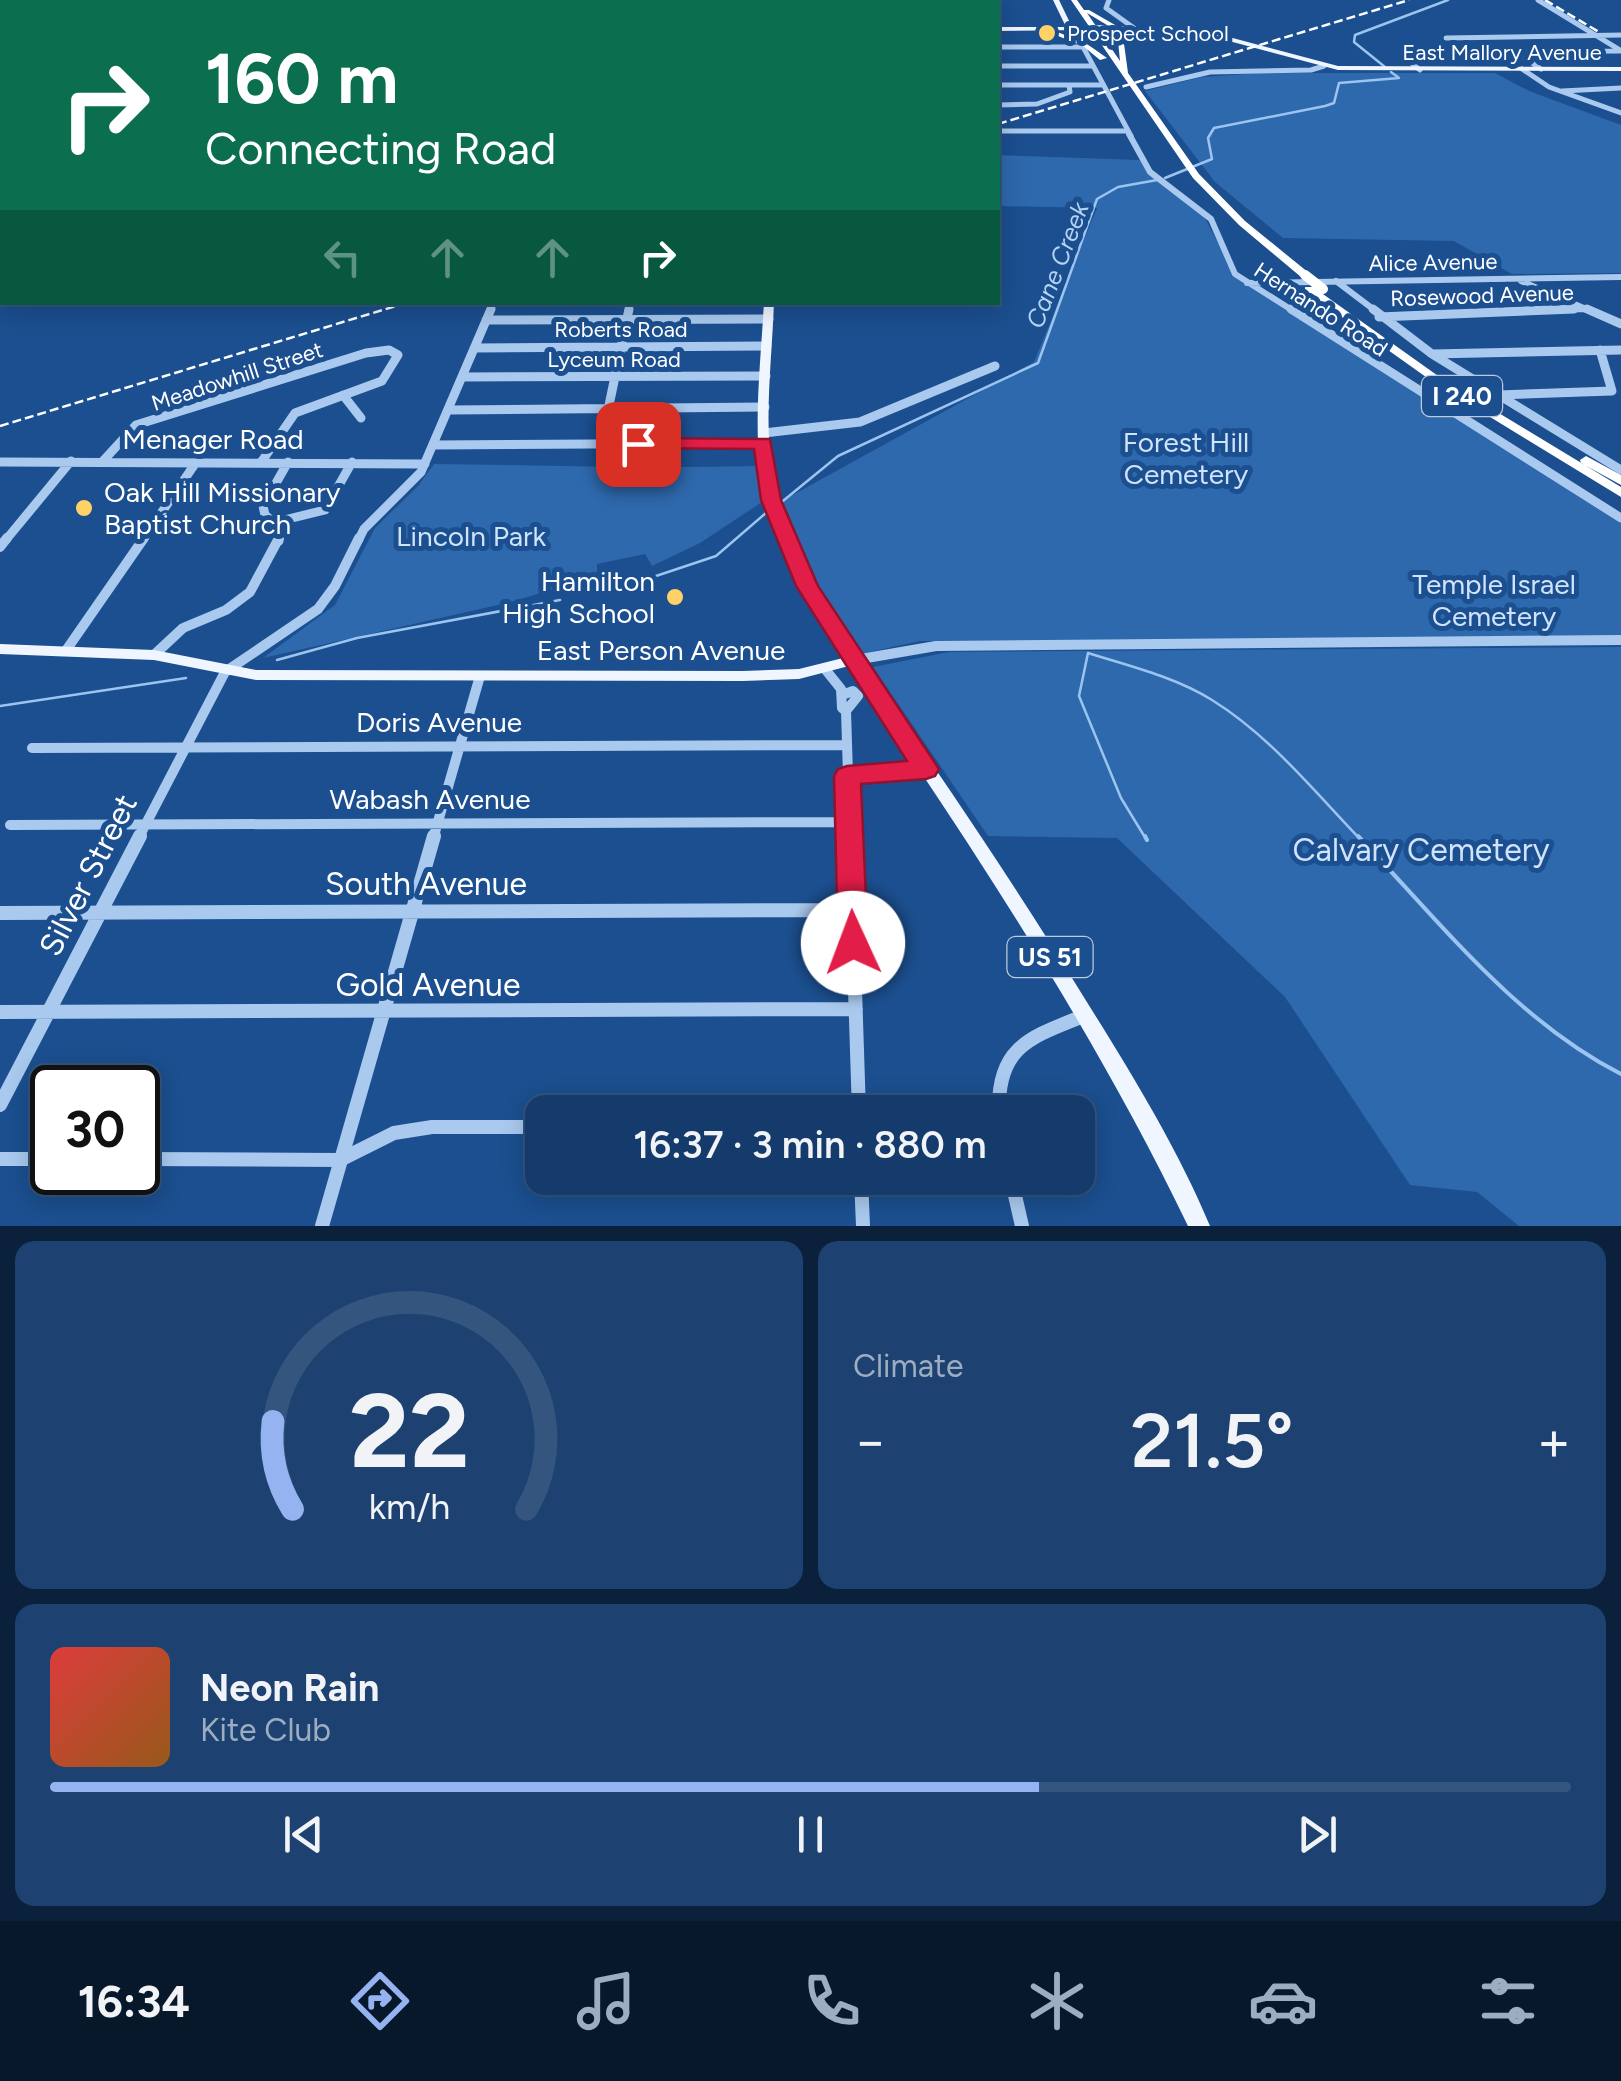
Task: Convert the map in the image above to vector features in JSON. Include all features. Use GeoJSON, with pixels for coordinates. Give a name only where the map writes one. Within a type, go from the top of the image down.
{"type":"FeatureCollection","features":[{"type":"Feature","properties":{"kind":"highway"},"geometry":{"type":"LineString","coordinates":[[1072,0],[1111,28],[1120,30],[1126,77]]}},
{"type":"Feature","properties":{"kind":"highway"},"geometry":{"type":"LineString","coordinates":[[1072,0],[1103,58],[1146,124]]}},
{"type":"Feature","properties":{"kind":"highway","name":"I 240"},"geometry":{"type":"LineString","coordinates":[[1072,0],[1188,172],[1239,231],[1291,276],[1324,289],[1463,386],[1621,481]]}},
{"type":"Feature","properties":{"kind":"highway"},"geometry":{"type":"LineString","coordinates":[[1045,29],[1089,47],[1103,58]]}},
{"type":"Feature","properties":{"kind":"highway","name":"I 240"},"geometry":{"type":"LineString","coordinates":[[1162,147],[1307,282],[1437,380],[1621,493]]}},
{"type":"Feature","properties":{"kind":"main road","name":"Hernando Road"},"geometry":{"type":"LineString","coordinates":[[1056,0],[1073,29]]}},
{"type":"Feature","properties":{"kind":"main road","name":"East Mallory Avenue"},"geometry":{"type":"LineString","coordinates":[[1000,29],[1199,31],[1324,66],[1383,70],[1621,69]]}},
{"type":"Feature","properties":{"kind":"main road","name":"US 51"},"geometry":{"type":"LineString","coordinates":[[769,305],[764,438],[771,500],[807,586],[1087,1014],[1162,1146],[1199,1226]]}},
{"type":"Feature","properties":{"kind":"main road","name":"East Person Avenue"},"geometry":{"type":"LineString","coordinates":[[0,649],[154,655],[225,672],[256,675],[743,676],[799,674],[855,660]]}},
{"type":"Feature","properties":{"kind":"street"},"geometry":{"type":"LineString","coordinates":[[1109,0],[1106,8],[1134,28]]}},
{"type":"Feature","properties":{"kind":"street"},"geometry":{"type":"LineString","coordinates":[[1538,0],[1621,51]]}},
{"type":"Feature","properties":{"kind":"street","name":"Hernando Road"},"geometry":{"type":"LineString","coordinates":[[1073,29],[1154,176],[1210,218],[1236,274],[1246,283],[1621,518]]}},
{"type":"Feature","properties":{"kind":"street"},"geometry":{"type":"LineString","coordinates":[[1446,38],[1621,34]]}},
{"type":"Feature","properties":{"kind":"street"},"geometry":{"type":"LineString","coordinates":[[1000,47],[1081,45]]}},
{"type":"Feature","properties":{"kind":"street"},"geometry":{"type":"LineString","coordinates":[[1420,70],[1403,56],[1406,53],[1621,51]]}},
{"type":"Feature","properties":{"kind":"street"},"geometry":{"type":"LineString","coordinates":[[1516,52],[1541,69]]}},
{"type":"Feature","properties":{"kind":"street"},"geometry":{"type":"LineString","coordinates":[[1000,66],[1092,66]]}},
{"type":"Feature","properties":{"kind":"street"},"geometry":{"type":"LineString","coordinates":[[1146,87],[1210,72],[1310,70],[1324,66]]}},
{"type":"Feature","properties":{"kind":"street"},"geometry":{"type":"LineString","coordinates":[[1522,69],[1560,91],[1620,112]]}},
{"type":"Feature","properties":{"kind":"street"},"geometry":{"type":"LineString","coordinates":[[1000,84],[1101,84]]}},
{"type":"Feature","properties":{"kind":"street"},"geometry":{"type":"LineString","coordinates":[[1000,104],[1050,101],[1070,92],[1070,84]]}},
{"type":"Feature","properties":{"kind":"street"},"geometry":{"type":"LineString","coordinates":[[1560,91],[1621,88]]}},
{"type":"Feature","properties":{"kind":"street"},"geometry":{"type":"LineString","coordinates":[[1001,131],[1127,130]]}},
{"type":"Feature","properties":{"kind":"street","name":"Alice Avenue"},"geometry":{"type":"LineString","coordinates":[[1246,283],[1621,276]]}},
{"type":"Feature","properties":{"kind":"street"},"geometry":{"type":"LineString","coordinates":[[1515,278],[1621,324]]}},
{"type":"Feature","properties":{"kind":"street"},"geometry":{"type":"LineString","coordinates":[[1336,282],[1432,354],[1621,470]]}},
{"type":"Feature","properties":{"kind":"street"},"geometry":{"type":"LineString","coordinates":[[225,672],[318,609],[335,586],[364,529],[425,464],[493,305]]}},
{"type":"Feature","properties":{"kind":"street"},"geometry":{"type":"LineString","coordinates":[[601,444],[631,305]]}},
{"type":"Feature","properties":{"kind":"street","name":"Rosewood Avenue"},"geometry":{"type":"LineString","coordinates":[[1379,316],[1586,309]]}},
{"type":"Feature","properties":{"kind":"street"},"geometry":{"type":"LineString","coordinates":[[486,320],[769,319]]}},
{"type":"Feature","properties":{"kind":"street","name":"Roberts Road"},"geometry":{"type":"LineString","coordinates":[[475,348],[767,346]]}},
{"type":"Feature","properties":{"kind":"street"},"geometry":{"type":"LineString","coordinates":[[1498,396],[1612,392],[1614,387],[1600,350]]}},
{"type":"Feature","properties":{"kind":"street"},"geometry":{"type":"LineString","coordinates":[[1432,354],[1621,350]]}},
{"type":"Feature","properties":{"kind":"street","name":"Meadowhill Street"},"geometry":{"type":"LineString","coordinates":[[103,461],[126,432],[136,426],[366,353],[398,355],[382,381],[343,396]]}},
{"type":"Feature","properties":{"kind":"street"},"geometry":{"type":"LineString","coordinates":[[434,445],[764,438],[860,422],[994,366]]}},
{"type":"Feature","properties":{"kind":"street","name":"Lyceum Road"},"geometry":{"type":"LineString","coordinates":[[463,378],[766,376]]}},
{"type":"Feature","properties":{"kind":"street"},"geometry":{"type":"LineString","coordinates":[[262,461],[295,413],[343,396],[361,418]]}},
{"type":"Feature","properties":{"kind":"street"},"geometry":{"type":"LineString","coordinates":[[206,404],[215,418]]}},
{"type":"Feature","properties":{"kind":"street"},"geometry":{"type":"LineString","coordinates":[[450,410],[765,407]]}},
{"type":"Feature","properties":{"kind":"street"},"geometry":{"type":"LineString","coordinates":[[0,547],[71,460]]}},
{"type":"Feature","properties":{"kind":"street"},"geometry":{"type":"LineString","coordinates":[[68,649],[197,461]]}},
{"type":"Feature","properties":{"kind":"street","name":"Menager Road"},"geometry":{"type":"LineString","coordinates":[[0,462],[425,464]]}},
{"type":"Feature","properties":{"kind":"street"},"geometry":{"type":"LineString","coordinates":[[154,655],[182,628],[226,610],[250,592],[280,540],[276,522],[265,515],[263,506],[288,462]]}},
{"type":"Feature","properties":{"kind":"street"},"geometry":{"type":"LineString","coordinates":[[276,522],[324,510],[352,462]]}},
{"type":"Feature","properties":{"kind":"street","name":"East Person Avenue"},"geometry":{"type":"LineString","coordinates":[[855,660],[936,646],[1621,640]]}},
{"type":"Feature","properties":{"kind":"street"},"geometry":{"type":"LineString","coordinates":[[825,669],[842,694],[852,691],[858,696],[846,711],[846,745],[859,1095]]}},
{"type":"Feature","properties":{"kind":"street","name":"Silver Street"},"geometry":{"type":"LineString","coordinates":[[0,1105],[225,672]]}},
{"type":"Feature","properties":{"kind":"street"},"geometry":{"type":"LineString","coordinates":[[322,1226],[480,676]]}},
{"type":"Feature","properties":{"kind":"street","name":"Doris Avenue"},"geometry":{"type":"LineString","coordinates":[[32,748],[846,745]]}},
{"type":"Feature","properties":{"kind":"street"},"geometry":{"type":"LineString","coordinates":[[847,776],[926,769]]}},
{"type":"Feature","properties":{"kind":"street","name":"Wabash Avenue"},"geometry":{"type":"LineString","coordinates":[[10,825],[850,822]]}},
{"type":"Feature","properties":{"kind":"street","name":"South Avenue"},"geometry":{"type":"LineString","coordinates":[[0,913],[852,910]]}},
{"type":"Feature","properties":{"kind":"street","name":"Gold Avenue"},"geometry":{"type":"LineString","coordinates":[[0,1012],[856,1008]]}},
{"type":"Feature","properties":{"kind":"street"},"geometry":{"type":"LineString","coordinates":[[997,1095],[1003,1062],[1021,1044],[1087,1014]]}},
{"type":"Feature","properties":{"kind":"street"},"geometry":{"type":"LineString","coordinates":[[160,1160],[340,1160],[394,1133],[432,1127],[525,1126]]}},
{"type":"Feature","properties":{"kind":"street"},"geometry":{"type":"LineString","coordinates":[[0,1159],[30,1159]]}},
{"type":"Feature","properties":{"kind":"street"},"geometry":{"type":"LineString","coordinates":[[862,1195],[863,1226]]}},
{"type":"Feature","properties":{"kind":"street"},"geometry":{"type":"LineString","coordinates":[[1016,1195],[1022,1226]]}},
{"type":"Feature","properties":{"kind":"green space"},"geometry":{"type":"Polygon","coordinates":[[[1261,73],[1495,73],[1529,91],[1621,125],[1621,273],[1512,274],[1454,241],[1283,238],[1215,182],[1145,91],[1202,77],[1261,73]]]}},
{"type":"Feature","properties":{"kind":"green space","name":"Forest Hill Cemetery"},"geometry":{"type":"Polygon","coordinates":[[[1000,155],[1140,160],[1148,174],[1200,209],[1237,278],[1621,520],[1621,639],[920,641],[860,654],[830,609],[780,502],[1034,362],[1097,208],[1000,206],[1000,155]]]}},
{"type":"Feature","properties":{"kind":"green space","name":"Lincoln Park"},"geometry":{"type":"Polygon","coordinates":[[[434,464],[757,466],[762,502],[700,543],[652,566],[645,554],[597,564],[597,576],[511,602],[263,658],[335,605],[375,528],[418,486],[434,464]]]}},
{"type":"Feature","properties":{"kind":"green space","name":"Calvary Cemetery"},"geometry":{"type":"Polygon","coordinates":[[[1621,647],[1621,1226],[1519,1226],[1477,1192],[1410,1185],[1285,997],[1117,838],[988,836],[873,667],[949,652],[1621,647]]]}},
{"type":"Feature","properties":{"kind":"waterway","name":"Cane Creek"},"geometry":{"type":"LineString","coordinates":[[1385,67],[1354,42],[1355,35],[1448,0]]}},
{"type":"Feature","properties":{"kind":"waterway","name":"Cane Creek"},"geometry":{"type":"LineString","coordinates":[[1165,178],[1212,159],[1208,138],[1214,128],[1325,106],[1334,103],[1339,83],[1399,78],[1391,72]]}},
{"type":"Feature","properties":{"kind":"waterway","name":"Cane Creek"},"geometry":{"type":"LineString","coordinates":[[778,505],[838,456],[1038,363],[1097,199],[1118,187],[1157,180]]}},
{"type":"Feature","properties":{"kind":"waterway","name":"Cane Creek"},"geometry":{"type":"LineString","coordinates":[[635,583],[716,556],[767,512]]}},
{"type":"Feature","properties":{"kind":"waterway","name":"Cane Creek"},"geometry":{"type":"LineString","coordinates":[[277,660],[357,638],[560,600]]}},
{"type":"Feature","properties":{"kind":"waterway"},"geometry":{"type":"LineString","coordinates":[[1146,839],[1121,798],[1079,696],[1088,653],[1183,685],[1233,714],[1290,765],[1360,839]]}},
{"type":"Feature","properties":{"kind":"waterway","name":"Cane Creek"},"geometry":{"type":"LineString","coordinates":[[0,706],[186,678]]}},
{"type":"Feature","properties":{"kind":"waterway"},"geometry":{"type":"LineString","coordinates":[[1145,836],[1147,840]]}},
{"type":"Feature","properties":{"kind":"waterway"},"geometry":{"type":"LineString","coordinates":[[1358,836],[1513,997],[1583,1052],[1621,1074]]}},
{"type":"Feature","properties":{"kind":"railway"},"geometry":{"type":"LineString","coordinates":[[1000,123],[1409,0]]}},
{"type":"Feature","properties":{"kind":"railway"},"geometry":{"type":"LineString","coordinates":[[1545,0],[1599,32]]}},
{"type":"Feature","properties":{"kind":"railway"},"geometry":{"type":"LineString","coordinates":[[0,426],[399,305]]}},
{"type":"Feature","properties":{"kind":"place","name":"Prospect School"},"geometry":{"type":"Point","coordinates":[1047,33]}},
{"type":"Feature","properties":{"kind":"place","name":"Oak Hill Missionary Baptist Church"},"geometry":{"type":"Point","coordinates":[84,508]}},
{"type":"Feature","properties":{"kind":"place","name":"Hamilton High School"},"geometry":{"type":"Point","coordinates":[675,597]}},
{"type":"Feature","properties":{"kind":"route"},"geometry":{"type":"LineString","coordinates":[[638,444],[763,443],[771,500],[807,586],[926,769],[847,776],[853,943]]}},
{"type":"Feature","properties":{"kind":"park label","name":"Temple Israel Cemetery"},"geometry":{"type":"Point","coordinates":[1494,600]}}]}
